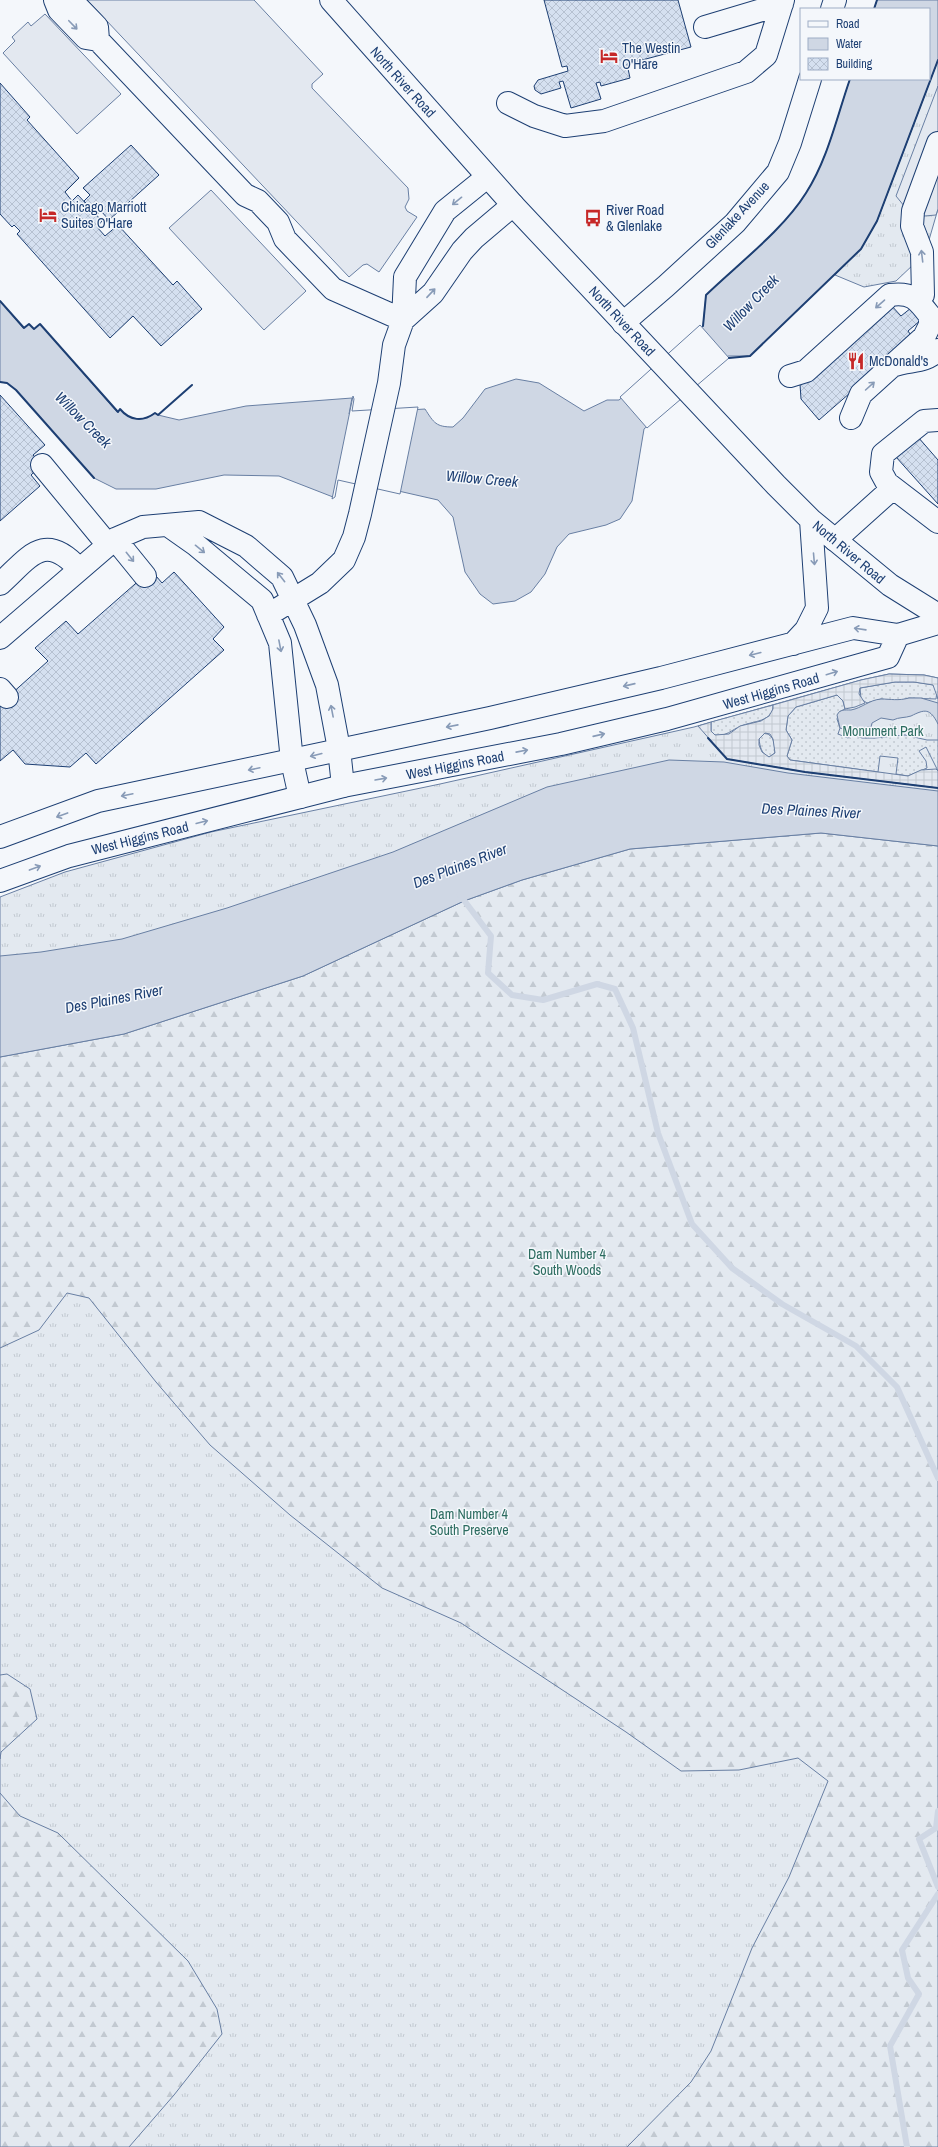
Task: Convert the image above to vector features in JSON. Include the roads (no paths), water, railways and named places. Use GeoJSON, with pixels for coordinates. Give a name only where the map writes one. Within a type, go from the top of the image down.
{"type":"FeatureCollection","features":[{"type":"Feature","properties":{"kind":"main road"},"geometry":{"type":"LineString","coordinates":[[55,0],[59,10],[86,38],[98,40],[245,195],[258,201],[278,222],[285,239],[333,289],[403,320]]}},
{"type":"Feature","properties":{"kind":"main road"},"geometry":{"type":"LineString","coordinates":[[72,0],[97,27],[98,40]]}},
{"type":"Feature","properties":{"kind":"main road","name":"North River Road"},"geometry":{"type":"LineString","coordinates":[[331,0],[487,177],[622,323],[811,520],[890,585],[938,615]]}},
{"type":"Feature","properties":{"kind":"main road"},"geometry":{"type":"LineString","coordinates":[[705,27],[782,2]]}},
{"type":"Feature","properties":{"kind":"main road"},"geometry":{"type":"LineString","coordinates":[[508,103],[534,116],[565,126],[604,121],[746,72],[766,55],[782,2]]}},
{"type":"Feature","properties":{"kind":"main road","name":"Glenlake Avenue"},"geometry":{"type":"LineString","coordinates":[[622,323],[666,286],[735,223],[778,172],[790,143],[810,80]]}},
{"type":"Feature","properties":{"kind":"main road"},"geometry":{"type":"LineString","coordinates":[[923,295],[922,252],[912,226],[913,211],[938,143]]}},
{"type":"Feature","properties":{"kind":"main road"},"geometry":{"type":"LineString","coordinates":[[268,614],[320,583],[344,560],[354,537],[360,514],[389,382],[394,345],[403,320],[405,277],[445,211],[487,177]]}},
{"type":"Feature","properties":{"kind":"main road"},"geometry":{"type":"LineString","coordinates":[[403,320],[433,293],[462,251],[474,238],[513,205]]}},
{"type":"Feature","properties":{"kind":"main road"},"geometry":{"type":"LineString","coordinates":[[790,376],[806,370],[890,295],[909,294],[920,302],[934,321],[930,325],[924,337],[861,394],[851,418]]}},
{"type":"Feature","properties":{"kind":"main road"},"geometry":{"type":"LineString","coordinates":[[892,366],[904,361],[925,360],[938,350]]}},
{"type":"Feature","properties":{"kind":"main road"},"geometry":{"type":"LineString","coordinates":[[934,426],[882,454],[881,472],[887,483],[938,522]]}},
{"type":"Feature","properties":{"kind":"main road"},"geometry":{"type":"LineString","coordinates":[[42,465],[145,576]]}},
{"type":"Feature","properties":{"kind":"main road"},"geometry":{"type":"LineString","coordinates":[[835,540],[893,488]]}},
{"type":"Feature","properties":{"kind":"main road"},"geometry":{"type":"LineString","coordinates":[[793,644],[806,630],[818,608],[811,520]]}},
{"type":"Feature","properties":{"kind":"main road"},"geometry":{"type":"LineString","coordinates":[[0,638],[78,569],[112,542],[143,527],[169,526],[199,522],[246,546],[282,576],[327,685],[340,749],[343,786]]}},
{"type":"Feature","properties":{"kind":"main road"},"geometry":{"type":"LineString","coordinates":[[169,526],[196,545],[262,600],[280,643],[292,761],[300,797]]}},
{"type":"Feature","properties":{"kind":"main road"},"geometry":{"type":"LineString","coordinates":[[0,584],[36,551],[53,549],[67,556],[78,569]]}},
{"type":"Feature","properties":{"kind":"main road"},"geometry":{"type":"LineString","coordinates":[[0,836],[98,801],[490,718],[853,628],[898,635],[938,623]]}},
{"type":"Feature","properties":{"kind":"main road","name":"West Higgins Road"},"geometry":{"type":"LineString","coordinates":[[0,881],[69,856],[343,786],[560,744],[667,719],[746,698],[888,657],[898,635]]}},
{"type":"Feature","properties":{"kind":"water","name":"Willow Creek"},"geometry":{"type":"Polygon","coordinates":[[[877,0],[938,0],[938,60],[877,221],[861,249],[750,356],[728,356],[644,429],[632,501],[620,519],[606,525],[569,534],[557,547],[545,574],[531,592],[515,601],[493,604],[480,594],[465,572],[453,517],[438,500],[337,477],[333,497],[279,476],[224,475],[156,489],[116,489],[94,478],[16,390],[7,383],[0,382],[0,301],[23,328],[29,324],[34,329],[40,324],[117,412],[120,409],[128,416],[137,419],[146,418],[155,413],[179,420],[246,406],[352,398],[349,414],[425,409],[431,418],[439,425],[453,427],[463,418],[485,389],[516,379],[539,383],[584,411],[607,400],[619,400],[703,326],[706,295],[773,234],[796,207],[814,180],[826,152],[850,80],[930,80],[930,8],[874,8],[877,0]]]}},
{"type":"Feature","properties":{"kind":"water"},"geometry":{"type":"Polygon","coordinates":[[[921,698],[938,703],[938,724],[930,713],[924,711],[893,720],[881,718],[872,723],[871,727],[856,728],[851,732],[840,728],[837,715],[841,711],[855,709],[869,702],[881,699],[898,700],[921,698]]]}},
{"type":"Feature","properties":{"kind":"water","name":"Des Plaines River"},"geometry":{"type":"Polygon","coordinates":[[[669,760],[724,762],[788,773],[938,791],[938,846],[821,833],[630,849],[522,880],[464,901],[303,976],[124,1034],[0,1057],[0,956],[41,952],[122,939],[227,908],[393,852],[547,787],[669,760]]]}},
{"type":"Feature","properties":{"kind":"waterway"},"geometry":{"type":"LineString","coordinates":[[460,895],[491,936],[488,973],[512,995],[543,1000],[597,984],[615,989],[633,1028],[658,1133],[692,1224],[732,1268],[782,1304],[856,1346],[897,1387],[938,1478]]}},
{"type":"Feature","properties":{"kind":"waterway"},"geometry":{"type":"LineString","coordinates":[[938,1811],[936,1828],[919,1839],[938,1887]]}},
{"type":"Feature","properties":{"kind":"waterway"},"geometry":{"type":"LineString","coordinates":[[907,2147],[890,2046],[919,1994],[908,1978],[902,1950],[938,1894]]}},
{"type":"Feature","properties":{"kind":"place","name":"The Westin O'Hare"},"geometry":{"type":"Point","coordinates":[609,56]}},
{"type":"Feature","properties":{"kind":"place","name":"Chicago Marriott Suites O'Hare"},"geometry":{"type":"Point","coordinates":[48,215]}},
{"type":"Feature","properties":{"kind":"place","name":"River Road & Glenlake"},"geometry":{"type":"Point","coordinates":[593,218]}},
{"type":"Feature","properties":{"kind":"place","name":"McDonald's"},"geometry":{"type":"Point","coordinates":[856,361]}},
{"type":"Feature","properties":{"kind":"park label","name":"Monument Park"},"geometry":{"type":"Point","coordinates":[883,731]}},
{"type":"Feature","properties":{"kind":"park label","name":"Dam Number 4 South Woods"},"geometry":{"type":"Point","coordinates":[567,1262]}},
{"type":"Feature","properties":{"kind":"park label","name":"Dam Number 4 South Preserve"},"geometry":{"type":"Point","coordinates":[469,1522]}}]}
